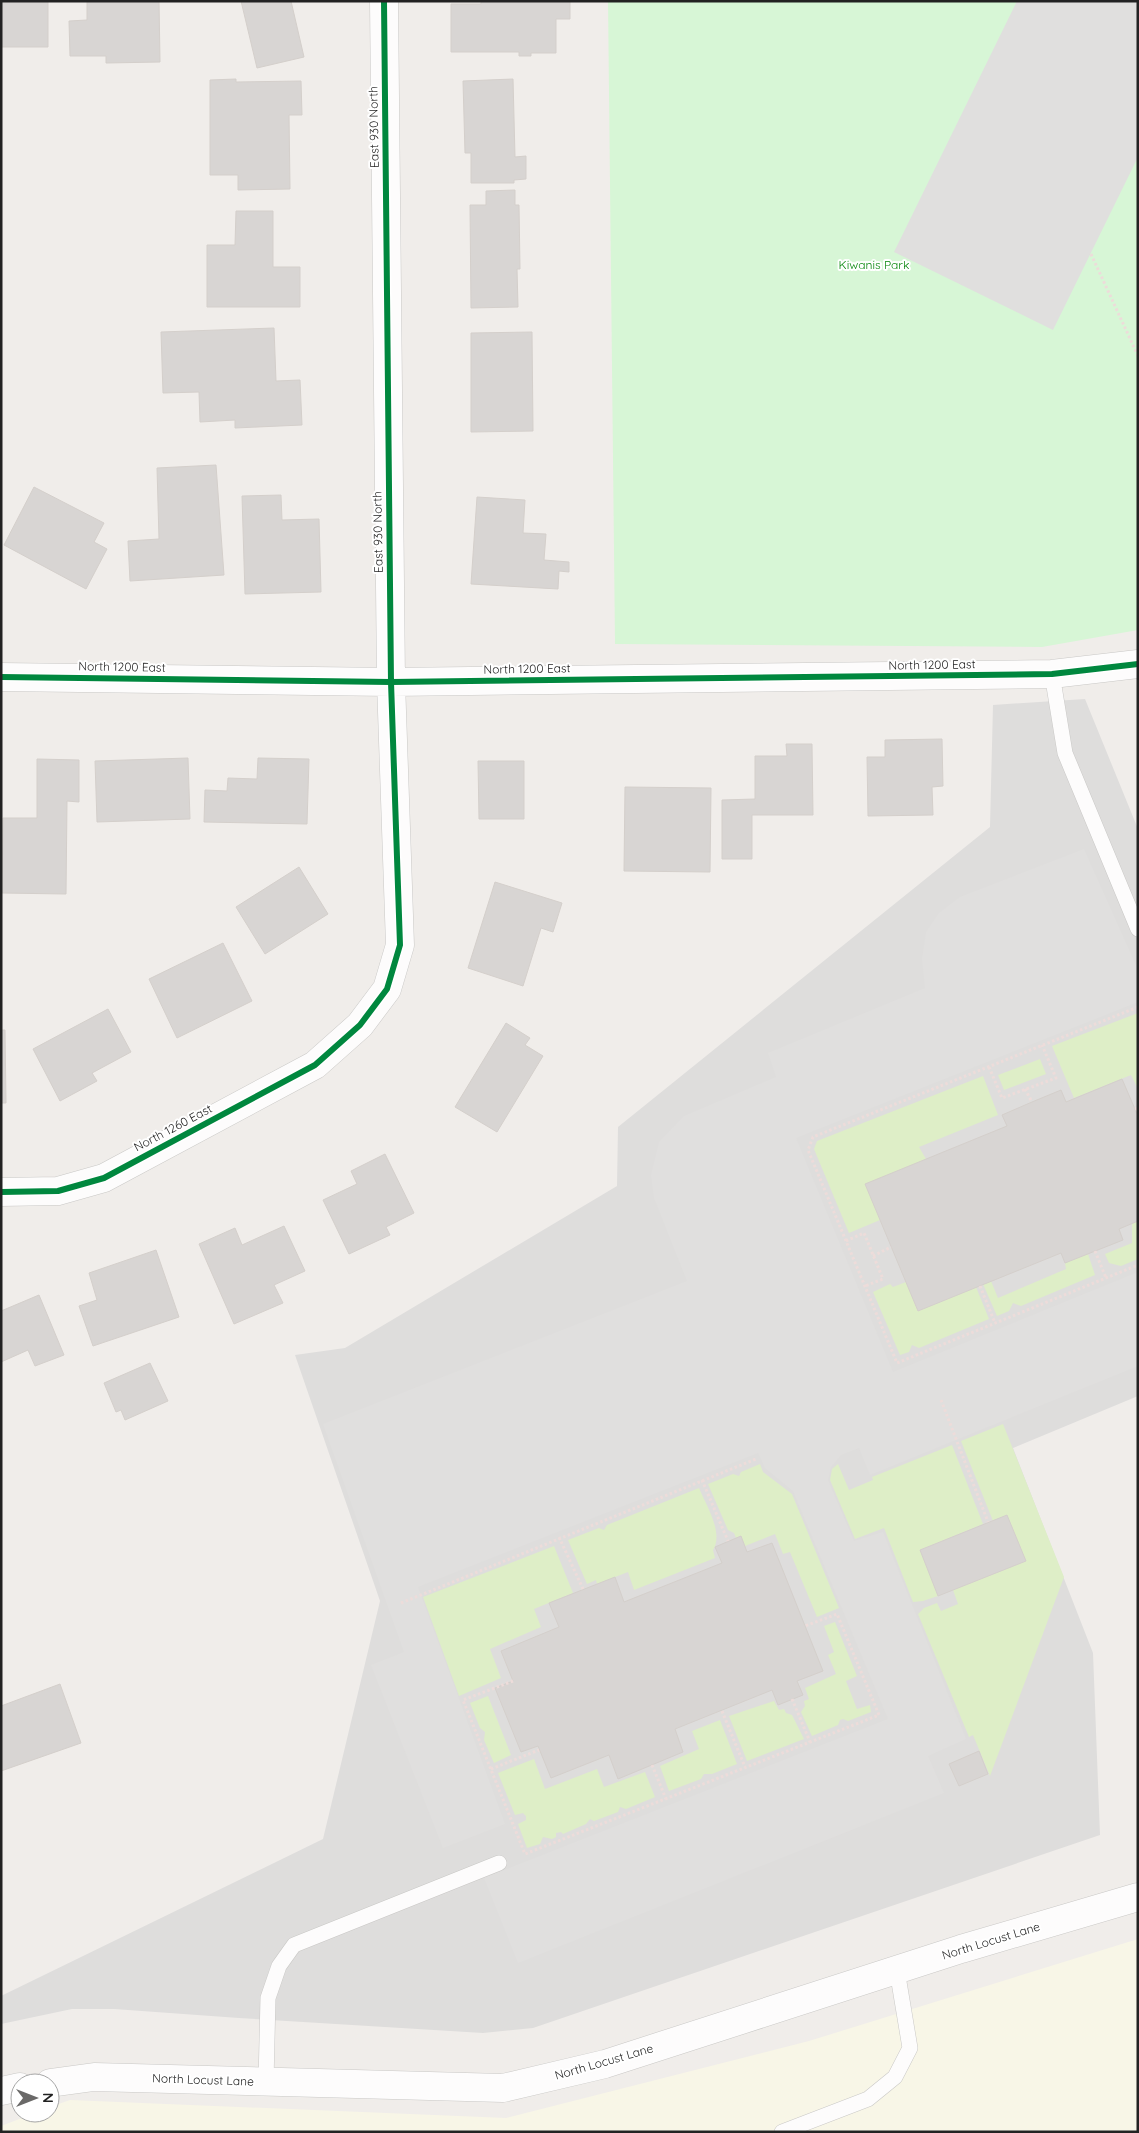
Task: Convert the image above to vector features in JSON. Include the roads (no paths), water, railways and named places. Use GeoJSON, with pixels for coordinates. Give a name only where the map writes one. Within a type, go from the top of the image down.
{"type":"FeatureCollection","features":[{"type":"Feature","properties":{"kind":"street","name":"East 930 North"},"geometry":{"type":"LineString","coordinates":[[340,1043],[360,1024],[387,989],[400,945],[391,682],[384,1]]}},
{"type":"Feature","properties":{"kind":"street","name":"North 1200 East"},"geometry":{"type":"LineString","coordinates":[[1,677],[391,682],[1052,674],[1138,664]]}},
{"type":"Feature","properties":{"kind":"street","name":"North 1260 East"},"geometry":{"type":"LineString","coordinates":[[1,1192],[58,1191],[104,1178],[315,1065],[340,1043]]}},
{"type":"Feature","properties":{"kind":"street","name":"North Locust Lane"},"geometry":{"type":"LineString","coordinates":[[60,2082],[94,2077],[503,2088],[605,2064],[897,1970],[1138,1898]]}},
{"type":"Feature","properties":{"kind":"lane"},"geometry":{"type":"LineString","coordinates":[[1052,674],[1065,753],[1138,928]]}},
{"type":"Feature","properties":{"kind":"lane"},"geometry":{"type":"LineString","coordinates":[[266,2082],[268,1998],[279,1966],[294,1945],[499,1863]]}},
{"type":"Feature","properties":{"kind":"lane"},"geometry":{"type":"LineString","coordinates":[[782,2132],[868,2099],[895,2077],[910,2048],[897,1970]]}},
{"type":"Feature","properties":{"kind":"park label","name":"Kiwanis Park"},"geometry":{"type":"Point","coordinates":[874,265]}}]}
